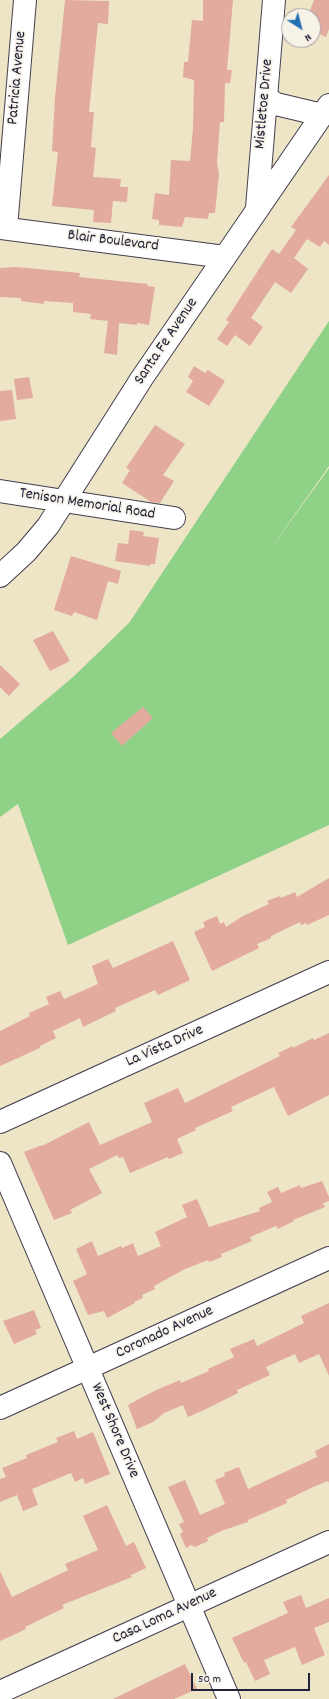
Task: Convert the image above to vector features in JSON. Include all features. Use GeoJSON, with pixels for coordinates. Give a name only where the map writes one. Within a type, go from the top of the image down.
{"type":"FeatureCollection","features":[{"type":"Feature","properties":{"kind":"street","name":"Patricia Avenue"},"geometry":{"type":"LineString","coordinates":[[3,228],[25,0]]}},
{"type":"Feature","properties":{"kind":"street","name":"Mistletoe Drive"},"geometry":{"type":"LineString","coordinates":[[257,208],[274,0]]}},
{"type":"Feature","properties":{"kind":"street"},"geometry":{"type":"LineString","coordinates":[[266,97],[276,104],[325,110]]}},
{"type":"Feature","properties":{"kind":"street","name":"Santa Fe Avenue"},"geometry":{"type":"LineString","coordinates":[[0,576],[26,552],[48,526],[142,378],[325,110]]}},
{"type":"Feature","properties":{"kind":"street","name":"Blair Boulevard"},"geometry":{"type":"LineString","coordinates":[[3,228],[225,257]]}},
{"type":"Feature","properties":{"kind":"street","name":"Tenison Memorial Road"},"geometry":{"type":"LineString","coordinates":[[0,491],[174,518]]}},
{"type":"Feature","properties":{"kind":"street","name":"La Vista Drive"},"geometry":{"type":"LineString","coordinates":[[0,1122],[329,972]]}},
{"type":"Feature","properties":{"kind":"street","name":"West Shore Drive"},"geometry":{"type":"LineString","coordinates":[[0,1163],[229,1699]]}},
{"type":"Feature","properties":{"kind":"street","name":"Coronado Avenue"},"geometry":{"type":"LineString","coordinates":[[0,1408],[329,1258]]}},
{"type":"Feature","properties":{"kind":"street","name":"Casa Loma Avenue"},"geometry":{"type":"LineString","coordinates":[[0,1692],[329,1542]]}},
{"type":"Feature","properties":{"kind":"green space"},"geometry":{"type":"Polygon","coordinates":[[[329,321],[329,466],[264,558],[329,468],[329,825],[68,945],[18,804],[0,817],[0,739],[73,677],[129,623],[329,321]]]}},
{"type":"Feature","properties":{"kind":"building"},"geometry":{"type":"Polygon","coordinates":[[[65,0],[109,1],[108,24],[98,23],[89,112],[94,112],[91,147],[96,148],[93,177],[121,179],[120,187],[128,187],[127,202],[113,201],[111,223],[93,222],[94,210],[52,206],[58,152],[52,151],[55,97],[65,0]]]}},
{"type":"Feature","properties":{"kind":"building"},"geometry":{"type":"Polygon","coordinates":[[[203,0],[233,0],[227,70],[232,70],[230,83],[225,83],[224,122],[220,122],[217,163],[219,174],[215,213],[209,213],[208,219],[185,217],[182,227],[159,225],[159,220],[152,219],[155,193],[169,195],[171,160],[190,161],[193,129],[194,80],[183,77],[184,62],[188,62],[192,20],[203,21],[203,0]]]}},
{"type":"Feature","properties":{"kind":"building"},"geometry":{"type":"Polygon","coordinates":[[[314,0],[329,0],[329,29],[326,37],[321,35],[321,8],[311,8],[314,0]]]}},
{"type":"Feature","properties":{"kind":"building"},"geometry":{"type":"Polygon","coordinates":[[[329,175],[329,245],[324,241],[320,247],[307,239],[294,258],[308,269],[291,293],[275,282],[251,318],[263,327],[250,346],[235,335],[227,346],[217,339],[229,322],[226,320],[272,249],[279,254],[296,230],[291,227],[329,175]]]}},
{"type":"Feature","properties":{"kind":"building"},"geometry":{"type":"Polygon","coordinates":[[[16,267],[80,273],[79,277],[148,284],[147,286],[155,287],[149,325],[119,323],[117,355],[104,353],[108,321],[90,319],[91,314],[73,312],[73,303],[44,301],[44,304],[21,301],[21,298],[0,297],[0,268],[16,267]]]}},
{"type":"Feature","properties":{"kind":"building"},"geometry":{"type":"Polygon","coordinates":[[[194,366],[205,373],[208,370],[225,381],[209,406],[186,392],[193,381],[188,377],[194,366]]]}},
{"type":"Feature","properties":{"kind":"building"},"geometry":{"type":"Polygon","coordinates":[[[29,377],[33,398],[17,400],[14,379],[29,377]]]}},
{"type":"Feature","properties":{"kind":"building"},"geometry":{"type":"Polygon","coordinates":[[[12,390],[16,419],[0,421],[0,391],[12,390]]]}},
{"type":"Feature","properties":{"kind":"building"},"geometry":{"type":"Polygon","coordinates":[[[155,425],[185,444],[163,475],[174,481],[160,503],[151,502],[122,483],[130,470],[126,468],[155,425]]]}},
{"type":"Feature","properties":{"kind":"building"},"geometry":{"type":"Polygon","coordinates":[[[130,530],[144,532],[143,536],[159,538],[155,564],[150,564],[150,566],[115,561],[118,543],[128,544],[130,530]]]}},
{"type":"Feature","properties":{"kind":"building"},"geometry":{"type":"Polygon","coordinates":[[[71,556],[121,571],[118,584],[108,581],[97,620],[74,612],[72,616],[54,610],[71,556]]]}},
{"type":"Feature","properties":{"kind":"building"},"geometry":{"type":"Polygon","coordinates":[[[53,631],[70,661],[50,671],[33,640],[53,631]]]}},
{"type":"Feature","properties":{"kind":"building"},"geometry":{"type":"Polygon","coordinates":[[[0,665],[20,684],[9,696],[0,687],[0,665]]]}},
{"type":"Feature","properties":{"kind":"building"},"geometry":{"type":"Polygon","coordinates":[[[143,707],[153,718],[122,746],[111,733],[143,707]]]}},
{"type":"Feature","properties":{"kind":"building"},"geometry":{"type":"Polygon","coordinates":[[[329,878],[329,915],[307,925],[306,923],[301,925],[300,922],[257,944],[259,948],[212,971],[194,932],[205,927],[203,922],[217,916],[220,924],[224,922],[226,927],[243,916],[269,904],[267,901],[280,896],[281,898],[295,892],[297,897],[329,878]]]}},
{"type":"Feature","properties":{"kind":"building"},"geometry":{"type":"Polygon","coordinates":[[[173,941],[190,980],[158,995],[155,990],[115,1008],[116,1011],[83,1027],[80,1018],[53,1031],[56,1038],[40,1046],[40,1048],[0,1066],[0,1031],[30,1016],[29,1013],[49,1004],[46,997],[60,991],[64,999],[98,984],[92,966],[108,959],[113,968],[173,941]]]}},
{"type":"Feature","properties":{"kind":"building"},"geometry":{"type":"Polygon","coordinates":[[[329,1033],[329,1095],[288,1116],[274,1087],[231,1107],[233,1111],[195,1128],[196,1130],[177,1139],[183,1153],[169,1159],[168,1157],[130,1173],[123,1157],[119,1158],[117,1155],[89,1169],[102,1193],[70,1210],[72,1213],[54,1220],[24,1152],[42,1146],[89,1122],[100,1145],[152,1122],[144,1103],[178,1088],[185,1103],[280,1056],[278,1053],[329,1033]]]}},
{"type":"Feature","properties":{"kind":"building"},"geometry":{"type":"Polygon","coordinates":[[[322,1181],[329,1197],[329,1201],[323,1203],[325,1207],[293,1220],[294,1221],[278,1229],[276,1226],[250,1237],[252,1241],[221,1254],[222,1257],[209,1262],[208,1260],[185,1269],[154,1286],[155,1289],[142,1295],[143,1298],[107,1318],[104,1311],[88,1315],[73,1281],[87,1274],[76,1249],[92,1241],[98,1256],[121,1246],[122,1248],[133,1243],[138,1256],[161,1246],[155,1232],[187,1217],[182,1205],[197,1199],[209,1227],[260,1211],[259,1208],[272,1202],[267,1192],[278,1187],[281,1193],[300,1185],[301,1188],[322,1181]]]}},
{"type":"Feature","properties":{"kind":"building"},"geometry":{"type":"Polygon","coordinates":[[[329,1303],[329,1376],[319,1354],[299,1363],[295,1354],[266,1367],[270,1375],[237,1390],[238,1393],[206,1409],[188,1417],[183,1405],[164,1413],[153,1422],[137,1429],[128,1405],[154,1391],[180,1380],[181,1383],[209,1371],[208,1369],[234,1357],[230,1349],[254,1339],[257,1346],[304,1323],[301,1316],[329,1303]]]}},
{"type":"Feature","properties":{"kind":"building"},"geometry":{"type":"Polygon","coordinates":[[[34,1310],[41,1328],[35,1330],[37,1334],[14,1344],[3,1321],[34,1310]]]}},
{"type":"Feature","properties":{"kind":"building"},"geometry":{"type":"Polygon","coordinates":[[[74,1431],[77,1439],[93,1432],[110,1474],[85,1484],[83,1478],[75,1482],[71,1473],[32,1489],[38,1505],[23,1511],[17,1495],[0,1502],[0,1479],[6,1477],[2,1468],[27,1458],[26,1455],[58,1442],[56,1438],[74,1431]]]}},
{"type":"Feature","properties":{"kind":"building"},"geometry":{"type":"Polygon","coordinates":[[[329,1444],[329,1483],[328,1481],[313,1487],[286,1500],[287,1503],[248,1520],[248,1522],[221,1531],[207,1538],[208,1541],[195,1547],[191,1545],[186,1548],[180,1534],[183,1532],[179,1524],[184,1522],[168,1487],[185,1480],[200,1515],[225,1504],[215,1480],[225,1476],[224,1473],[239,1467],[248,1489],[317,1457],[315,1451],[329,1444]]]}},
{"type":"Feature","properties":{"kind":"building"},"geometry":{"type":"Polygon","coordinates":[[[107,1505],[126,1546],[134,1542],[146,1568],[131,1575],[132,1577],[62,1605],[64,1608],[25,1627],[26,1629],[0,1641],[0,1571],[12,1597],[68,1570],[65,1564],[98,1550],[83,1516],[107,1505]]]}},
{"type":"Feature","properties":{"kind":"building"},"geometry":{"type":"Polygon","coordinates":[[[301,1595],[306,1608],[329,1598],[329,1622],[314,1628],[325,1655],[302,1665],[295,1647],[264,1660],[270,1674],[255,1681],[246,1662],[244,1663],[232,1638],[288,1613],[283,1602],[301,1595]]]}},
{"type":"Feature","properties":{"kind":"building"},"geometry":{"type":"Polygon","coordinates":[[[185,1664],[197,1689],[174,1699],[113,1699],[185,1664]]]}}]}
